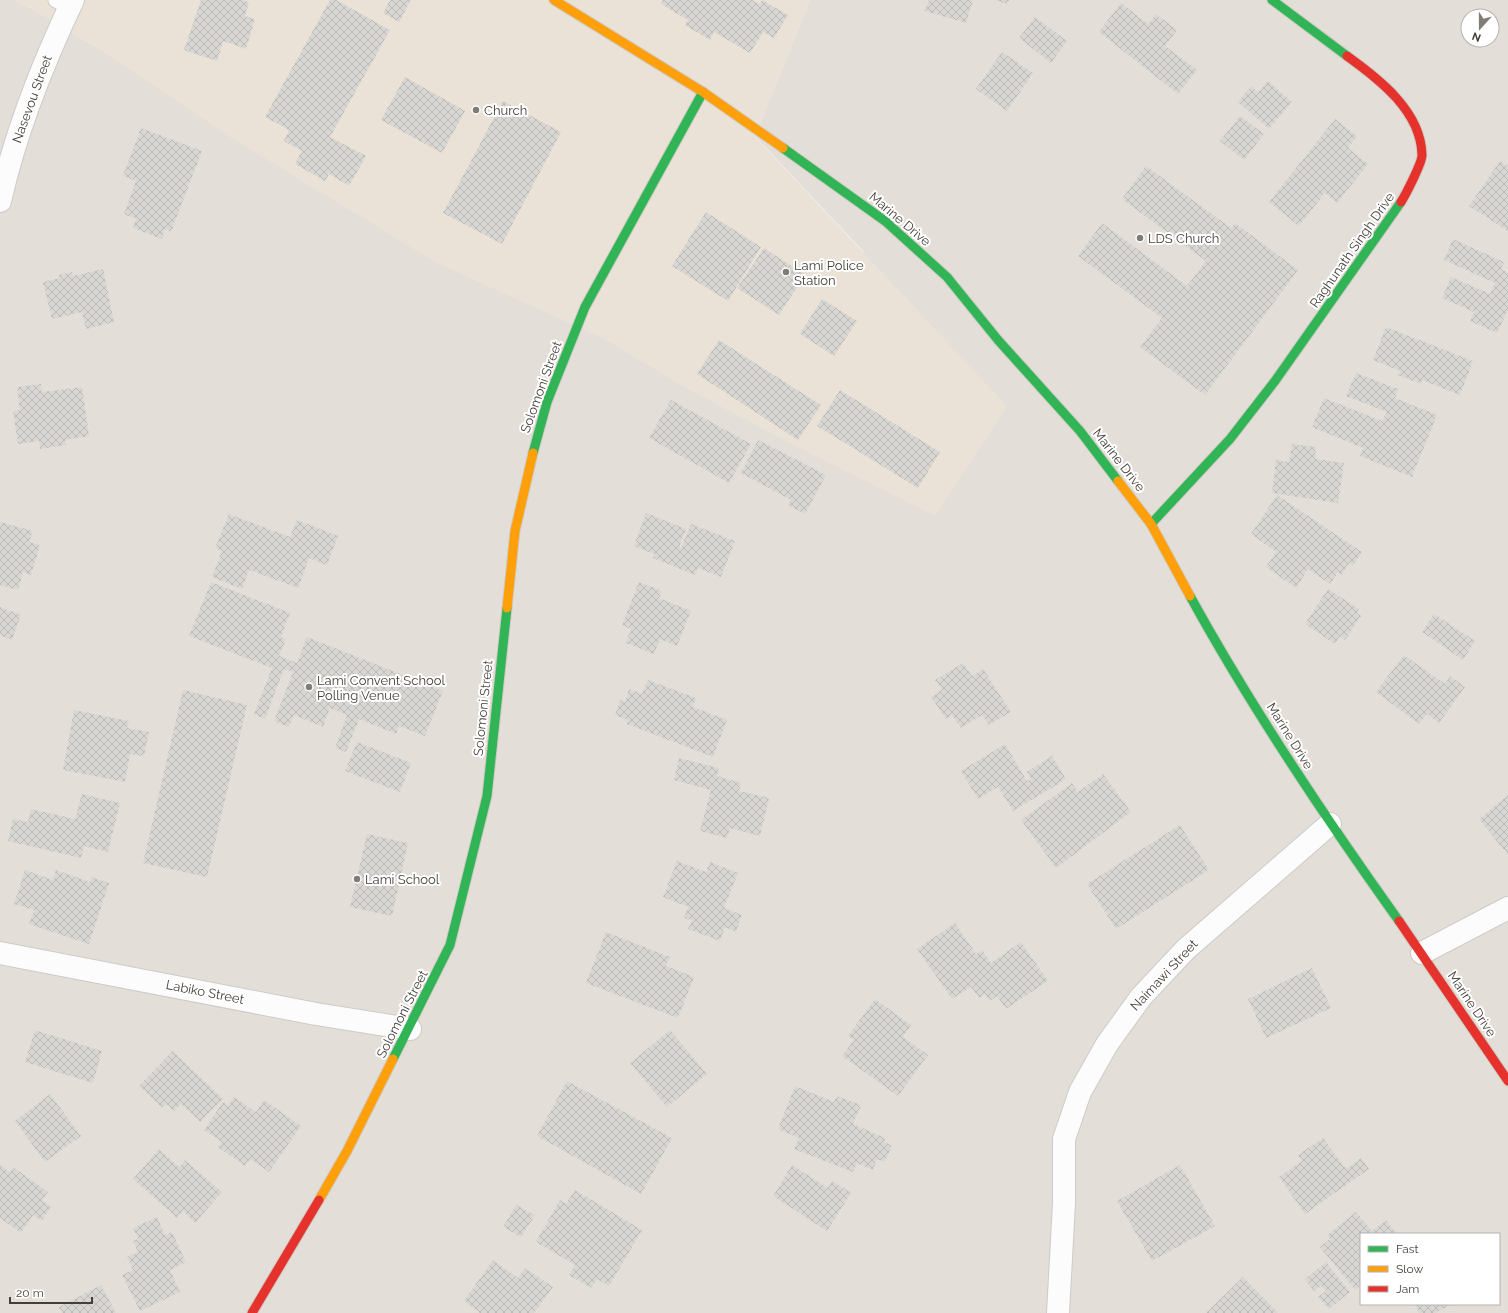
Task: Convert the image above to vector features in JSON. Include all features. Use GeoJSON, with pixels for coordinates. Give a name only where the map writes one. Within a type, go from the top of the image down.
{"type":"FeatureCollection","features":[{"type":"Feature","properties":{"kind":"main road","name":"Marine Drive"},"geometry":{"type":"LineString","coordinates":[[554,0],[631,46],[703,92],[884,221],[947,277],[998,340],[1080,432],[1151,524],[1219,649],[1330,824],[1422,953],[1508,1081]]}},
{"type":"Feature","properties":{"kind":"main road","name":"Raghunath Singh Drive"},"geometry":{"type":"LineString","coordinates":[[1151,524],[1230,439],[1275,381],[1391,218],[1407,193],[1422,156],[1418,132],[1403,105],[1366,70],[1272,0]]}},
{"type":"Feature","properties":{"kind":"main road","name":"Solomoni Street"},"geometry":{"type":"LineString","coordinates":[[252,1313],[347,1151],[410,1029],[450,945],[487,796],[515,531],[528,470],[547,402],[586,307],[703,92]]}},
{"type":"Feature","properties":{"kind":"street","name":"Nasevou Street"},"geometry":{"type":"LineString","coordinates":[[0,201],[28,103],[66,2]]}},
{"type":"Feature","properties":{"kind":"street","name":"Naimawi Street"},"geometry":{"type":"LineString","coordinates":[[1058,1313],[1064,1203],[1064,1139],[1080,1092],[1107,1044],[1146,992],[1186,949],[1330,824]]}},
{"type":"Feature","properties":{"kind":"street"},"geometry":{"type":"LineString","coordinates":[[1422,953],[1508,908]]}},
{"type":"Feature","properties":{"kind":"street","name":"Labiko Street"},"geometry":{"type":"LineString","coordinates":[[0,953],[316,1014],[410,1029]]}},
{"type":"Feature","properties":{"kind":"shaded area"},"geometry":{"type":"Polygon","coordinates":[[[0,0],[14,0],[49,18],[107,54],[607,340],[692,391],[864,252],[755,136],[810,0],[1508,0],[1508,1313],[0,1313],[0,0]]]}},
{"type":"Feature","properties":{"kind":"shaded area"},"geometry":{"type":"Polygon","coordinates":[[[14,0],[810,0],[755,137],[1007,406],[935,516],[799,448],[692,391],[607,340],[437,263],[230,137],[107,54],[49,18],[14,0]]]}},
{"type":"Feature","properties":{"kind":"building"},"geometry":{"type":"Polygon","coordinates":[[[201,0],[243,0],[249,2],[245,16],[255,19],[246,49],[223,41],[217,61],[184,50],[201,0]]]}},
{"type":"Feature","properties":{"kind":"building"},"geometry":{"type":"Polygon","coordinates":[[[330,0],[336,0],[390,30],[330,137],[366,156],[349,186],[329,174],[325,181],[295,164],[302,151],[284,141],[289,130],[265,117],[330,0]]]}},
{"type":"Feature","properties":{"kind":"building"},"geometry":{"type":"Polygon","coordinates":[[[390,0],[411,0],[399,22],[383,13],[390,0]]]}},
{"type":"Feature","properties":{"kind":"building"},"geometry":{"type":"Polygon","coordinates":[[[663,0],[752,0],[759,4],[762,0],[788,15],[774,38],[763,32],[750,53],[714,32],[710,40],[685,25],[688,20],[661,4],[663,0]]]}},
{"type":"Feature","properties":{"kind":"building"},"geometry":{"type":"Polygon","coordinates":[[[929,0],[973,0],[966,23],[925,11],[929,0]]]}},
{"type":"Feature","properties":{"kind":"building"},"geometry":{"type":"Polygon","coordinates":[[[995,0],[1009,0],[1007,4],[995,0]]]}},
{"type":"Feature","properties":{"kind":"building"},"geometry":{"type":"Polygon","coordinates":[[[1121,3],[1148,24],[1156,14],[1177,30],[1165,46],[1197,70],[1178,94],[1099,32],[1121,3]]]}},
{"type":"Feature","properties":{"kind":"building"},"geometry":{"type":"Polygon","coordinates":[[[1035,17],[1067,41],[1051,63],[1019,38],[1035,17]]]}},
{"type":"Feature","properties":{"kind":"building"},"geometry":{"type":"Polygon","coordinates":[[[1002,52],[1033,73],[1007,111],[976,89],[1002,52]]]}},
{"type":"Feature","properties":{"kind":"building"},"geometry":{"type":"Polygon","coordinates":[[[405,77],[465,111],[442,153],[381,120],[405,77]]]}},
{"type":"Feature","properties":{"kind":"building"},"geometry":{"type":"Polygon","coordinates":[[[1268,81],[1292,102],[1269,129],[1238,102],[1251,86],[1258,92],[1268,81]]]}},
{"type":"Feature","properties":{"kind":"building"},"geometry":{"type":"Polygon","coordinates":[[[503,101],[561,132],[502,244],[443,213],[503,101]]]}},
{"type":"Feature","properties":{"kind":"building"},"geometry":{"type":"Polygon","coordinates":[[[1240,116],[1264,134],[1244,160],[1220,141],[1240,116]]]}},
{"type":"Feature","properties":{"kind":"building"},"geometry":{"type":"Polygon","coordinates":[[[1335,119],[1357,136],[1348,148],[1368,164],[1337,203],[1325,193],[1299,226],[1269,202],[1335,119]]]}},
{"type":"Feature","properties":{"kind":"building"},"geometry":{"type":"Polygon","coordinates":[[[141,128],[202,151],[171,232],[165,229],[162,239],[133,228],[136,219],[124,214],[136,181],[123,176],[141,128]]]}},
{"type":"Feature","properties":{"kind":"building"},"geometry":{"type":"Polygon","coordinates":[[[1500,161],[1508,166],[1508,231],[1469,206],[1500,161]]]}},
{"type":"Feature","properties":{"kind":"building"},"geometry":{"type":"Polygon","coordinates":[[[1146,166],[1231,228],[1235,223],[1298,270],[1205,395],[1140,347],[1162,318],[1078,256],[1102,223],[1187,286],[1206,261],[1122,199],[1146,166]]]}},
{"type":"Feature","properties":{"kind":"building"},"geometry":{"type":"Polygon","coordinates":[[[706,212],[761,247],[728,301],[672,266],[706,212]]]}},
{"type":"Feature","properties":{"kind":"building"},"geometry":{"type":"Polygon","coordinates":[[[1453,239],[1504,262],[1501,269],[1508,273],[1508,310],[1497,333],[1470,321],[1474,312],[1442,298],[1451,277],[1490,294],[1495,283],[1444,260],[1453,239]]]}},
{"type":"Feature","properties":{"kind":"building"},"geometry":{"type":"Polygon","coordinates":[[[764,248],[805,275],[779,315],[737,288],[764,248]]]}},
{"type":"Feature","properties":{"kind":"building"},"geometry":{"type":"Polygon","coordinates":[[[103,269],[114,322],[86,329],[82,312],[52,319],[43,282],[60,278],[59,275],[72,272],[73,276],[103,269]]]}},
{"type":"Feature","properties":{"kind":"building"},"geometry":{"type":"Polygon","coordinates":[[[822,299],[857,321],[834,356],[800,334],[822,299]]]}},
{"type":"Feature","properties":{"kind":"building"},"geometry":{"type":"Polygon","coordinates":[[[1386,327],[1473,361],[1460,395],[1422,380],[1421,384],[1398,375],[1400,371],[1373,360],[1386,327]]]}},
{"type":"Feature","properties":{"kind":"building"},"geometry":{"type":"Polygon","coordinates":[[[719,340],[821,405],[798,440],[697,374],[719,340]]]}},
{"type":"Feature","properties":{"kind":"building"},"geometry":{"type":"Polygon","coordinates":[[[1356,373],[1398,389],[1395,398],[1437,415],[1412,477],[1360,456],[1363,448],[1312,427],[1324,398],[1382,421],[1387,412],[1346,396],[1356,373]]]}},
{"type":"Feature","properties":{"kind":"building"},"geometry":{"type":"Polygon","coordinates":[[[41,384],[42,392],[82,387],[89,436],[65,440],[66,445],[40,449],[39,441],[18,444],[13,411],[20,410],[17,387],[41,384]]]}},
{"type":"Feature","properties":{"kind":"building"},"geometry":{"type":"Polygon","coordinates":[[[840,390],[940,452],[918,488],[817,426],[840,390]]]}},
{"type":"Feature","properties":{"kind":"building"},"geometry":{"type":"Polygon","coordinates":[[[671,400],[751,444],[729,483],[649,438],[671,400]]]}},
{"type":"Feature","properties":{"kind":"building"},"geometry":{"type":"Polygon","coordinates":[[[758,440],[826,475],[805,514],[788,505],[791,500],[741,473],[758,440]]]}},
{"type":"Feature","properties":{"kind":"building"},"geometry":{"type":"Polygon","coordinates":[[[1292,444],[1316,447],[1315,459],[1344,463],[1338,503],[1272,493],[1276,460],[1289,462],[1292,444]]]}},
{"type":"Feature","properties":{"kind":"building"},"geometry":{"type":"Polygon","coordinates":[[[1277,495],[1362,552],[1353,566],[1349,563],[1342,575],[1338,572],[1330,584],[1308,569],[1296,588],[1266,567],[1276,552],[1251,534],[1277,495]]]}},
{"type":"Feature","properties":{"kind":"building"},"geometry":{"type":"Polygon","coordinates":[[[646,513],[686,529],[679,547],[681,548],[691,524],[735,541],[721,577],[698,568],[695,575],[653,558],[654,554],[634,546],[646,513]]]}},
{"type":"Feature","properties":{"kind":"building"},"geometry":{"type":"Polygon","coordinates":[[[229,514],[290,537],[297,520],[338,536],[327,565],[309,558],[298,588],[249,570],[242,589],[212,577],[222,551],[215,548],[229,514]]]}},
{"type":"Feature","properties":{"kind":"building"},"geometry":{"type":"Polygon","coordinates":[[[0,522],[33,531],[29,542],[40,545],[31,575],[23,572],[18,590],[0,585],[0,522]]]}},
{"type":"Feature","properties":{"kind":"building"},"geometry":{"type":"Polygon","coordinates":[[[211,582],[290,613],[281,637],[286,639],[279,656],[297,663],[307,637],[443,691],[425,736],[399,726],[396,734],[359,719],[346,752],[335,748],[347,715],[330,708],[323,727],[294,715],[289,727],[274,721],[293,672],[284,669],[265,719],[254,714],[272,668],[189,636],[211,582]]]}},
{"type":"Feature","properties":{"kind":"building"},"geometry":{"type":"Polygon","coordinates":[[[639,582],[662,591],[659,598],[691,611],[677,646],[660,639],[654,654],[626,643],[631,629],[622,625],[639,582]]]}},
{"type":"Feature","properties":{"kind":"building"},"geometry":{"type":"Polygon","coordinates":[[[1328,589],[1359,609],[1357,613],[1361,616],[1345,640],[1340,636],[1335,644],[1305,624],[1328,589]]]}},
{"type":"Feature","properties":{"kind":"building"},"geometry":{"type":"Polygon","coordinates":[[[0,607],[21,615],[12,640],[0,635],[0,607]]]}},
{"type":"Feature","properties":{"kind":"building"},"geometry":{"type":"Polygon","coordinates":[[[1434,614],[1475,641],[1463,660],[1422,632],[1434,614]]]}},
{"type":"Feature","properties":{"kind":"building"},"geometry":{"type":"Polygon","coordinates":[[[1404,655],[1445,684],[1450,676],[1465,687],[1439,723],[1427,714],[1419,724],[1376,692],[1404,655]]]}},
{"type":"Feature","properties":{"kind":"building"},"geometry":{"type":"Polygon","coordinates":[[[963,663],[972,676],[983,669],[1011,712],[989,725],[982,715],[961,728],[952,715],[946,719],[931,697],[942,690],[935,680],[963,663]]]}},
{"type":"Feature","properties":{"kind":"building"},"geometry":{"type":"Polygon","coordinates":[[[648,680],[696,698],[693,707],[727,720],[713,757],[627,724],[628,720],[615,715],[620,700],[625,702],[629,689],[642,694],[648,680]]]}},
{"type":"Feature","properties":{"kind":"building"},"geometry":{"type":"Polygon","coordinates":[[[183,690],[247,705],[207,877],[143,863],[183,690]]]}},
{"type":"Feature","properties":{"kind":"building"},"geometry":{"type":"Polygon","coordinates":[[[74,710],[129,721],[127,728],[149,732],[144,756],[130,754],[125,782],[63,770],[74,710]]]}},
{"type":"Feature","properties":{"kind":"building"},"geometry":{"type":"Polygon","coordinates":[[[357,742],[411,763],[400,792],[345,771],[357,742]]]}},
{"type":"Feature","properties":{"kind":"building"},"geometry":{"type":"Polygon","coordinates":[[[1005,744],[1027,781],[1031,779],[1027,772],[1052,756],[1066,779],[1013,811],[998,787],[978,799],[961,771],[1005,744]]]}},
{"type":"Feature","properties":{"kind":"building"},"geometry":{"type":"Polygon","coordinates":[[[679,758],[719,768],[717,776],[741,783],[739,791],[769,798],[760,836],[730,828],[727,838],[700,831],[711,790],[674,780],[679,758]]]}},
{"type":"Feature","properties":{"kind":"building"},"geometry":{"type":"Polygon","coordinates":[[[1103,774],[1131,812],[1056,868],[1021,820],[1072,783],[1078,792],[1103,774]]]}},
{"type":"Feature","properties":{"kind":"building"},"geometry":{"type":"Polygon","coordinates":[[[82,794],[120,803],[108,852],[84,846],[81,858],[8,841],[13,819],[28,822],[31,809],[75,819],[82,794]]]}},
{"type":"Feature","properties":{"kind":"building"},"geometry":{"type":"Polygon","coordinates":[[[1508,795],[1508,855],[1479,819],[1508,795]]]}},
{"type":"Feature","properties":{"kind":"building"},"geometry":{"type":"Polygon","coordinates":[[[1180,825],[1209,870],[1116,929],[1087,884],[1180,825]]]}},
{"type":"Feature","properties":{"kind":"building"},"geometry":{"type":"Polygon","coordinates":[[[367,834],[408,843],[392,916],[350,907],[367,834]]]}},
{"type":"Feature","properties":{"kind":"building"},"geometry":{"type":"Polygon","coordinates":[[[677,861],[706,872],[710,862],[738,873],[724,908],[742,915],[736,932],[725,927],[720,941],[688,929],[692,920],[684,918],[688,907],[663,897],[677,861]]]}},
{"type":"Feature","properties":{"kind":"building"},"geometry":{"type":"Polygon","coordinates":[[[25,870],[53,880],[56,870],[90,882],[91,877],[109,883],[89,944],[29,924],[34,910],[14,904],[25,870]]]}},
{"type":"Feature","properties":{"kind":"building"},"geometry":{"type":"Polygon","coordinates":[[[955,923],[976,954],[982,950],[991,963],[1021,942],[1048,981],[1006,1009],[997,996],[990,1001],[985,994],[979,998],[971,987],[952,999],[917,949],[955,923]]]}},
{"type":"Feature","properties":{"kind":"building"},"geometry":{"type":"Polygon","coordinates":[[[606,932],[670,957],[666,966],[694,977],[678,1018],[586,983],[606,932]]]}},
{"type":"Feature","properties":{"kind":"building"},"geometry":{"type":"Polygon","coordinates":[[[1312,968],[1331,1008],[1266,1038],[1248,999],[1312,968]]]}},
{"type":"Feature","properties":{"kind":"building"},"geometry":{"type":"Polygon","coordinates":[[[875,999],[911,1025],[903,1037],[928,1055],[898,1096],[842,1056],[854,1040],[848,1036],[875,999]]]}},
{"type":"Feature","properties":{"kind":"building"},"geometry":{"type":"Polygon","coordinates":[[[35,1030],[102,1051],[93,1083],[25,1062],[35,1030]]]}},
{"type":"Feature","properties":{"kind":"building"},"geometry":{"type":"Polygon","coordinates":[[[670,1030],[707,1074],[667,1107],[630,1063],[670,1030]]]}},
{"type":"Feature","properties":{"kind":"building"},"geometry":{"type":"Polygon","coordinates":[[[173,1051],[223,1099],[200,1122],[181,1104],[174,1111],[166,1104],[162,1108],[139,1086],[173,1051]]]}},
{"type":"Feature","properties":{"kind":"building"},"geometry":{"type":"Polygon","coordinates":[[[567,1081],[672,1138],[641,1194],[537,1136],[567,1081]]]}},
{"type":"Feature","properties":{"kind":"building"},"geometry":{"type":"Polygon","coordinates":[[[795,1086],[834,1102],[837,1096],[861,1105],[853,1124],[885,1138],[884,1142],[892,1145],[885,1162],[877,1159],[873,1170],[857,1163],[853,1172],[794,1149],[799,1138],[778,1129],[795,1086]]]}},
{"type":"Feature","properties":{"kind":"building"},"geometry":{"type":"Polygon","coordinates":[[[50,1094],[81,1136],[45,1162],[15,1121],[50,1094]]]}},
{"type":"Feature","properties":{"kind":"building"},"geometry":{"type":"Polygon","coordinates":[[[234,1097],[256,1112],[264,1100],[301,1126],[269,1172],[250,1159],[245,1166],[218,1147],[222,1142],[204,1130],[223,1102],[228,1106],[234,1097]]]}},
{"type":"Feature","properties":{"kind":"building"},"geometry":{"type":"Polygon","coordinates":[[[1323,1138],[1346,1169],[1361,1158],[1369,1169],[1305,1214],[1279,1177],[1302,1161],[1298,1155],[1323,1138]]]}},
{"type":"Feature","properties":{"kind":"building"},"geometry":{"type":"Polygon","coordinates":[[[159,1149],[179,1167],[185,1160],[222,1192],[195,1223],[183,1211],[177,1218],[133,1179],[159,1149]]]}},
{"type":"Feature","properties":{"kind":"building"},"geometry":{"type":"Polygon","coordinates":[[[0,1165],[10,1172],[13,1167],[48,1192],[42,1200],[51,1207],[42,1221],[33,1215],[21,1233],[0,1218],[0,1165]]]}},
{"type":"Feature","properties":{"kind":"building"},"geometry":{"type":"Polygon","coordinates":[[[792,1165],[828,1188],[832,1181],[851,1193],[827,1231],[773,1196],[792,1165]]]}},
{"type":"Feature","properties":{"kind":"building"},"geometry":{"type":"Polygon","coordinates":[[[1180,1165],[1215,1226],[1152,1261],[1117,1201],[1180,1165]]]}},
{"type":"Feature","properties":{"kind":"building"},"geometry":{"type":"Polygon","coordinates":[[[575,1190],[642,1230],[609,1286],[597,1279],[591,1288],[569,1275],[575,1265],[536,1242],[560,1200],[566,1204],[575,1190]]]}},
{"type":"Feature","properties":{"kind":"building"},"geometry":{"type":"Polygon","coordinates":[[[516,1205],[535,1215],[521,1237],[503,1227],[516,1205]]]}},
{"type":"Feature","properties":{"kind":"building"},"geometry":{"type":"Polygon","coordinates":[[[1356,1212],[1372,1231],[1386,1220],[1396,1233],[1360,1233],[1360,1287],[1355,1290],[1320,1247],[1330,1239],[1327,1235],[1356,1212]]]}},
{"type":"Feature","properties":{"kind":"building"},"geometry":{"type":"Polygon","coordinates":[[[157,1217],[165,1235],[172,1232],[186,1262],[170,1270],[180,1292],[140,1311],[122,1275],[133,1270],[127,1257],[138,1252],[133,1241],[138,1239],[133,1228],[157,1217]]]}},
{"type":"Feature","properties":{"kind":"building"},"geometry":{"type":"Polygon","coordinates":[[[493,1260],[518,1278],[525,1268],[553,1287],[534,1313],[480,1313],[464,1301],[493,1260]]]}},
{"type":"Feature","properties":{"kind":"building"},"geometry":{"type":"Polygon","coordinates":[[[1326,1262],[1350,1292],[1329,1309],[1318,1297],[1326,1291],[1321,1286],[1314,1291],[1305,1279],[1326,1262]]]}},
{"type":"Feature","properties":{"kind":"building"},"geometry":{"type":"Polygon","coordinates":[[[1243,1277],[1278,1313],[1206,1313],[1243,1277]]]}},
{"type":"Feature","properties":{"kind":"building"},"geometry":{"type":"Polygon","coordinates":[[[101,1285],[116,1313],[62,1313],[59,1307],[101,1285]]]}},
{"type":"Feature","properties":{"kind":"building"},"geometry":{"type":"Polygon","coordinates":[[[1415,1305],[1449,1305],[1436,1313],[1419,1313],[1415,1305]]]}},
{"type":"Feature","properties":{"kind":"traffic: fast"},"geometry":{"type":"LineString","coordinates":[[1272,0],[1347,56]]}},
{"type":"Feature","properties":{"kind":"traffic: fast"},"geometry":{"type":"LineString","coordinates":[[533,453],[547,402],[585,307],[703,92]]}},
{"type":"Feature","properties":{"kind":"traffic: fast"},"geometry":{"type":"LineString","coordinates":[[783,148],[885,221],[947,277],[998,340],[1080,431],[1118,481]]}},
{"type":"Feature","properties":{"kind":"traffic: fast"},"geometry":{"type":"LineString","coordinates":[[1151,524],[1230,439],[1275,381],[1401,202]]}},
{"type":"Feature","properties":{"kind":"traffic: fast"},"geometry":{"type":"LineString","coordinates":[[1190,596],[1238,680],[1290,762],[1343,842],[1399,921]]}},
{"type":"Feature","properties":{"kind":"traffic: fast"},"geometry":{"type":"LineString","coordinates":[[393,1059],[450,945],[487,796],[507,608]]}},
{"type":"Feature","properties":{"kind":"traffic: slow"},"geometry":{"type":"LineString","coordinates":[[554,0],[703,92],[783,148]]}},
{"type":"Feature","properties":{"kind":"traffic: slow"},"geometry":{"type":"LineString","coordinates":[[507,608],[515,531],[533,453]]}},
{"type":"Feature","properties":{"kind":"traffic: slow"},"geometry":{"type":"LineString","coordinates":[[1118,481],[1151,524],[1190,596]]}},
{"type":"Feature","properties":{"kind":"traffic: slow"},"geometry":{"type":"LineString","coordinates":[[319,1200],[347,1151],[393,1059]]}},
{"type":"Feature","properties":{"kind":"traffic: jam"},"geometry":{"type":"LineString","coordinates":[[1347,56],[1385,86],[1396,98],[1406,110],[1420,139],[1421,159],[1417,171],[1401,202]]}},
{"type":"Feature","properties":{"kind":"traffic: jam"},"geometry":{"type":"LineString","coordinates":[[1399,921],[1508,1081]]}},
{"type":"Feature","properties":{"kind":"traffic: jam"},"geometry":{"type":"LineString","coordinates":[[252,1313],[319,1200]]}},
{"type":"Feature","properties":{"kind":"place","name":"Church"},"geometry":{"type":"Point","coordinates":[476,110]}},
{"type":"Feature","properties":{"kind":"place","name":"LDS Church"},"geometry":{"type":"Point","coordinates":[1140,238]}},
{"type":"Feature","properties":{"kind":"place","name":"Lami Police Station"},"geometry":{"type":"Point","coordinates":[786,272]}},
{"type":"Feature","properties":{"kind":"place","name":"Lami Convent School Polling Venue"},"geometry":{"type":"Point","coordinates":[309,687]}},
{"type":"Feature","properties":{"kind":"place","name":"Lami School"},"geometry":{"type":"Point","coordinates":[357,879]}}]}
